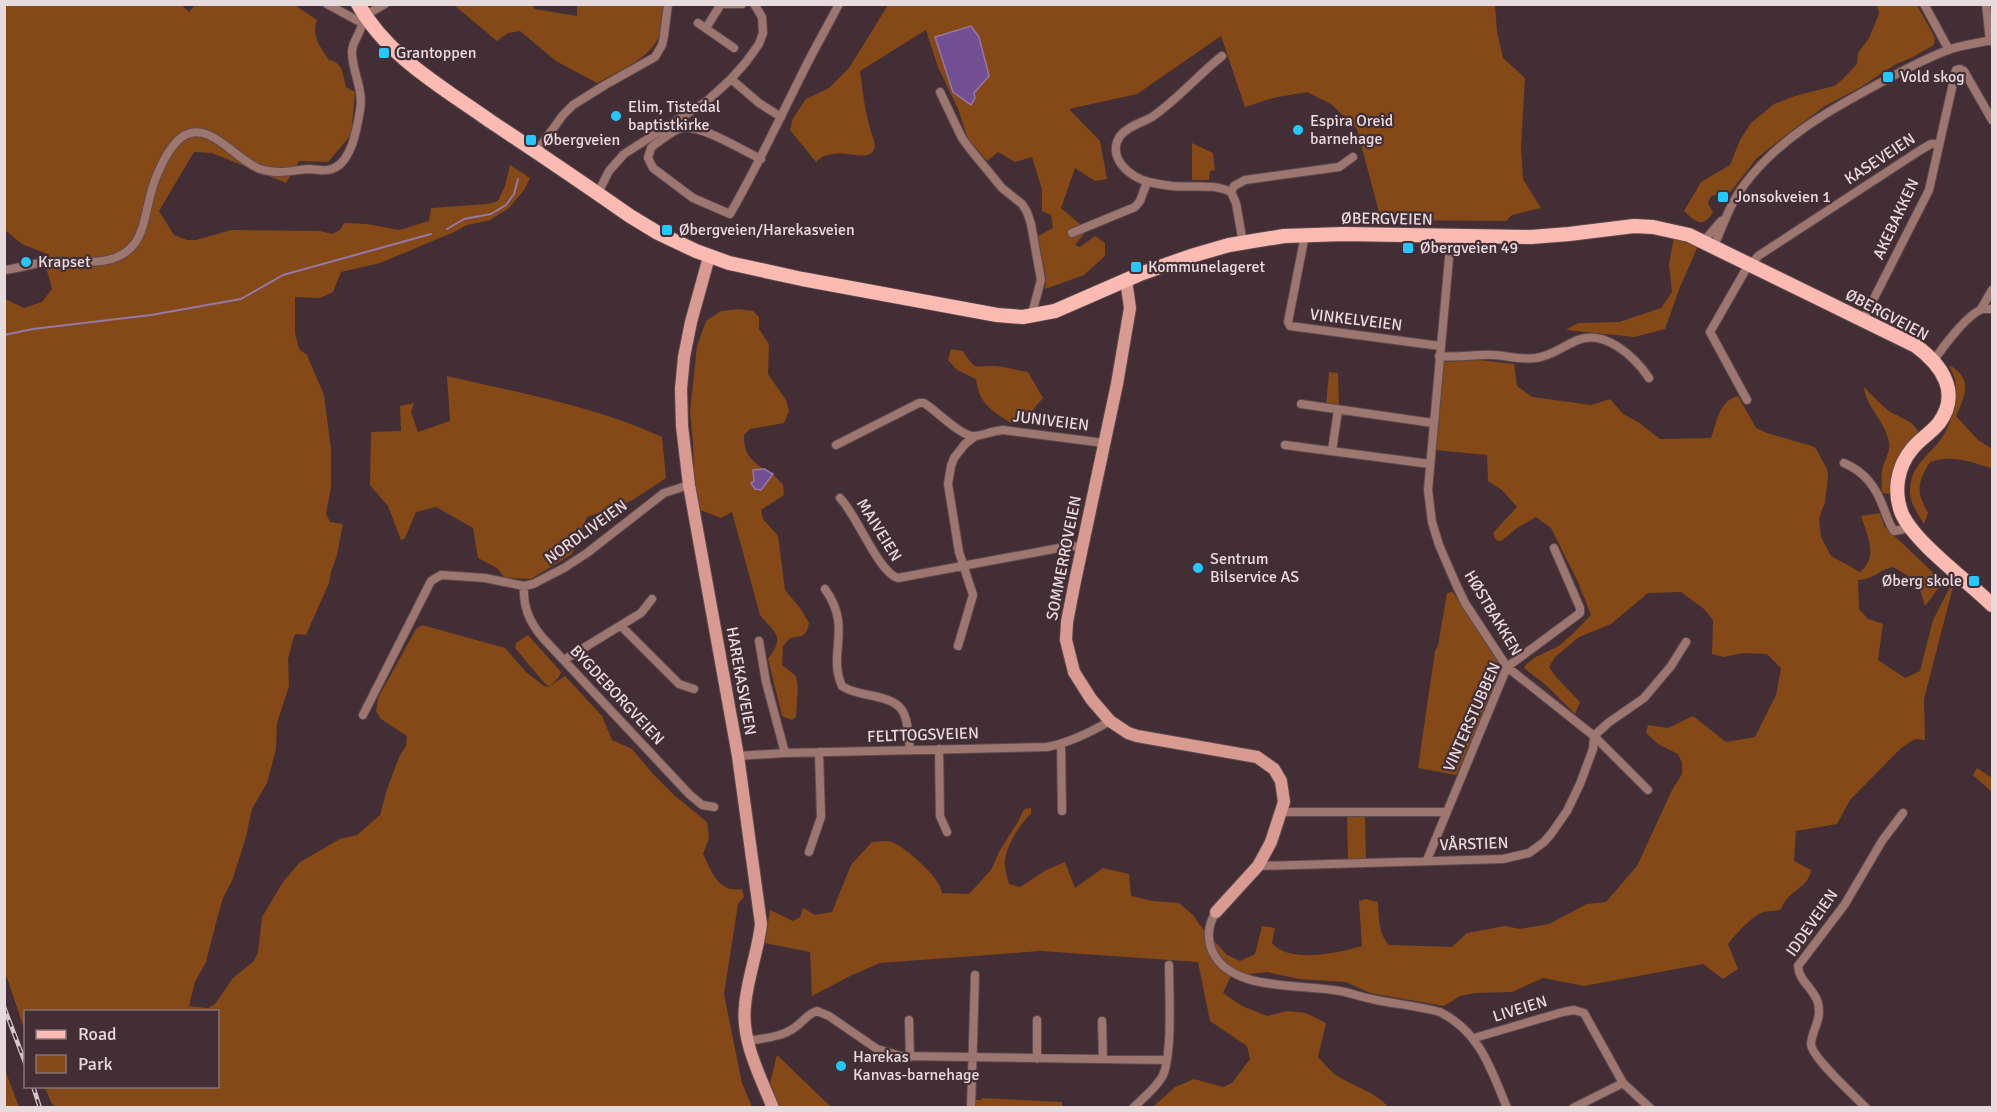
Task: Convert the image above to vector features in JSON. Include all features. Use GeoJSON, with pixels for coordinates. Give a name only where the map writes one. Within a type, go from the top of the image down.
{"type":"FeatureCollection","features":[{"type":"Feature","properties":{"kind":"main road","name":"ØBERGVEIEN"},"geometry":{"type":"LineString","coordinates":[[363,17],[394,51],[412,66],[658,233],[709,257],[802,279],[997,315],[1031,317],[1055,311],[1126,280],[1191,256],[1267,238],[1305,235],[1546,236],[1634,226],[1670,231],[1709,244],[1916,346],[1934,360],[1946,381],[1949,392],[1948,407],[1938,425],[1913,448],[1901,469],[1898,500],[1910,528],[1992,605]]}},
{"type":"Feature","properties":{"kind":"street"},"geometry":{"type":"LineString","coordinates":[[327,4],[363,17]]}},
{"type":"Feature","properties":{"kind":"street"},"geometry":{"type":"LineString","coordinates":[[363,17],[385,4]]}},
{"type":"Feature","properties":{"kind":"street"},"geometry":{"type":"LineString","coordinates":[[536,152],[573,105],[655,57],[662,45],[668,4]]}},
{"type":"Feature","properties":{"kind":"street"},"geometry":{"type":"LineString","coordinates":[[734,48],[702,26],[722,4],[742,4]]}},
{"type":"Feature","properties":{"kind":"street"},"geometry":{"type":"LineString","coordinates":[[598,194],[609,171],[624,154],[692,111],[731,79],[750,57],[762,38],[763,26],[762,17],[754,4]]}},
{"type":"Feature","properties":{"kind":"street"},"geometry":{"type":"LineString","coordinates":[[761,159],[701,130],[683,128],[654,145],[648,159],[653,168],[693,198],[730,214],[761,159],[839,4]]}},
{"type":"Feature","properties":{"kind":"street"},"geometry":{"type":"LineString","coordinates":[[1923,4],[1949,50]]}},
{"type":"Feature","properties":{"kind":"street"},"geometry":{"type":"LineString","coordinates":[[1709,244],[1733,201],[1755,171],[1792,136],[1820,116],[1903,70],[1949,50],[1991,41],[1986,4]]}},
{"type":"Feature","properties":{"kind":"street"},"geometry":{"type":"LineString","coordinates":[[4,270],[63,261],[95,262],[114,257],[131,248],[141,229],[151,187],[158,171],[180,138],[189,133],[200,131],[261,170],[286,172],[335,168],[356,137],[362,98],[352,59],[352,49],[361,30],[363,17]]}},
{"type":"Feature","properties":{"kind":"street"},"geometry":{"type":"LineString","coordinates":[[1222,56],[1152,116],[1121,134],[1116,150],[1121,164],[1132,176],[1147,182],[1173,186],[1216,187],[1231,192],[1236,202],[1243,243]]}},
{"type":"Feature","properties":{"kind":"street","name":"AKEBAKKEN"},"geometry":{"type":"LineString","coordinates":[[1863,320],[1929,190],[1956,70],[1960,69],[1967,75],[1992,120]]}},
{"type":"Feature","properties":{"kind":"street"},"geometry":{"type":"LineString","coordinates":[[731,79],[759,103],[781,117]]}},
{"type":"Feature","properties":{"kind":"street"},"geometry":{"type":"LineString","coordinates":[[940,92],[962,138],[1002,188],[1022,204],[1027,212],[1041,280],[1031,317]]}},
{"type":"Feature","properties":{"kind":"street","name":"KASEVEIEN"},"geometry":{"type":"LineString","coordinates":[[1750,264],[1758,256],[1919,151],[1931,144],[1939,144]]}},
{"type":"Feature","properties":{"kind":"street"},"geometry":{"type":"LineString","coordinates":[[1231,192],[1234,186],[1245,180],[1339,167],[1353,157]]}},
{"type":"Feature","properties":{"kind":"street"},"geometry":{"type":"LineString","coordinates":[[1071,233],[1135,207],[1140,201],[1147,182]]}},
{"type":"Feature","properties":{"kind":"street","name":"VINKELVEIEN"},"geometry":{"type":"LineString","coordinates":[[1305,235],[1288,322],[1290,326],[1440,346]]}},
{"type":"Feature","properties":{"kind":"street","name":"HØSTBAKKEN"},"geometry":{"type":"LineString","coordinates":[[1451,236],[1430,464],[1429,506],[1439,545],[1465,603],[1507,666],[1594,736],[1648,790]]}},
{"type":"Feature","properties":{"kind":"street","name":"HAREKASVEIEN"},"geometry":{"type":"LineString","coordinates":[[709,257],[691,322],[681,389],[682,426],[688,485],[738,756],[761,924],[759,946],[745,1005],[745,1020],[755,1064],[773,1107]]}},
{"type":"Feature","properties":{"kind":"street"},"geometry":{"type":"LineString","coordinates":[[1747,400],[1710,332],[1750,264]]}},
{"type":"Feature","properties":{"kind":"street","name":"SOMMERROVEIEN"},"geometry":{"type":"LineString","coordinates":[[1126,280],[1130,308],[1117,384],[1067,622],[1066,640],[1074,672],[1091,699],[1110,721],[1128,733],[1265,761],[1274,769],[1281,781],[1284,802],[1271,842],[1258,866],[1216,912]]}},
{"type":"Feature","properties":{"kind":"street"},"geometry":{"type":"LineString","coordinates":[[1934,360],[1947,340],[1981,309],[1992,290]]}},
{"type":"Feature","properties":{"kind":"street"},"geometry":{"type":"LineString","coordinates":[[1981,309],[1992,309]]}},
{"type":"Feature","properties":{"kind":"street"},"geometry":{"type":"LineString","coordinates":[[1439,356],[1494,355],[1536,358],[1553,354],[1579,339],[1593,338],[1602,339],[1620,348],[1639,363],[1649,378]]}},
{"type":"Feature","properties":{"kind":"street"},"geometry":{"type":"LineString","coordinates":[[837,445],[919,403],[924,403],[964,434],[974,437]]}},
{"type":"Feature","properties":{"kind":"street"},"geometry":{"type":"LineString","coordinates":[[1301,404],[1433,423]]}},
{"type":"Feature","properties":{"kind":"street"},"geometry":{"type":"LineString","coordinates":[[1332,450],[1338,410]]}},
{"type":"Feature","properties":{"kind":"street","name":"JUNIVEIEN"},"geometry":{"type":"LineString","coordinates":[[974,437],[993,430],[1003,430],[1104,443]]}},
{"type":"Feature","properties":{"kind":"street"},"geometry":{"type":"LineString","coordinates":[[958,646],[974,595],[963,566],[948,484],[954,459],[965,444],[974,437]]}},
{"type":"Feature","properties":{"kind":"street"},"geometry":{"type":"LineString","coordinates":[[1285,445],[1430,464]]}},
{"type":"Feature","properties":{"kind":"street","name":"ØBERGVEIEN"},"geometry":{"type":"LineString","coordinates":[[1844,463],[1868,478],[1879,496],[1894,531],[1910,528]]}},
{"type":"Feature","properties":{"kind":"street","name":"NORDLIVEIEN"},"geometry":{"type":"LineString","coordinates":[[524,586],[550,576],[579,558],[664,493],[688,485]]}},
{"type":"Feature","properties":{"kind":"street","name":"MAIVEIEN"},"geometry":{"type":"LineString","coordinates":[[840,498],[853,513],[884,568],[892,576],[898,578],[1060,547],[1082,547]]}},
{"type":"Feature","properties":{"kind":"street","name":"VINTERSTUBBEN"},"geometry":{"type":"LineString","coordinates":[[1427,860],[1507,666],[1580,613],[1580,608],[1554,548]]}},
{"type":"Feature","properties":{"kind":"street"},"geometry":{"type":"LineString","coordinates":[[363,715],[435,577],[441,575],[485,578],[524,586]]}},
{"type":"Feature","properties":{"kind":"street","name":"BYGDEBORGVEIEN"},"geometry":{"type":"LineString","coordinates":[[524,586],[523,599],[532,624],[689,794],[702,805],[714,807]]}},
{"type":"Feature","properties":{"kind":"street"},"geometry":{"type":"LineString","coordinates":[[825,589],[833,600],[839,617],[838,675],[842,686],[852,692],[890,700],[901,707],[907,722],[910,750]]}},
{"type":"Feature","properties":{"kind":"street"},"geometry":{"type":"LineString","coordinates":[[564,660],[641,613],[652,599]]}},
{"type":"Feature","properties":{"kind":"street"},"geometry":{"type":"LineString","coordinates":[[621,626],[679,684],[694,689]]}},
{"type":"Feature","properties":{"kind":"street"},"geometry":{"type":"LineString","coordinates":[[759,641],[766,682],[785,753]]}},
{"type":"Feature","properties":{"kind":"street"},"geometry":{"type":"LineString","coordinates":[[1594,736],[1608,723],[1644,698],[1671,666],[1686,642]]}},
{"type":"Feature","properties":{"kind":"street","name":"FELTTOGSVEIEN"},"geometry":{"type":"LineString","coordinates":[[738,756],[1038,747],[1061,744],[1110,721]]}},
{"type":"Feature","properties":{"kind":"street","name":"VÅRSTIEN"},"geometry":{"type":"LineString","coordinates":[[1258,866],[1503,859],[1523,856],[1535,850],[1551,834],[1567,811],[1587,767],[1594,736]]}},
{"type":"Feature","properties":{"kind":"street"},"geometry":{"type":"LineString","coordinates":[[1061,744],[1062,811]]}},
{"type":"Feature","properties":{"kind":"street"},"geometry":{"type":"LineString","coordinates":[[939,749],[940,816],[946,832]]}},
{"type":"Feature","properties":{"kind":"street"},"geometry":{"type":"LineString","coordinates":[[809,852],[821,817],[819,752]]}},
{"type":"Feature","properties":{"kind":"street"},"geometry":{"type":"LineString","coordinates":[[1282,812],[1447,812]]}},
{"type":"Feature","properties":{"kind":"street","name":"IDDEVEIEN"},"geometry":{"type":"LineString","coordinates":[[1866,1107],[1814,1055],[1811,1041],[1819,1020],[1819,1010],[1817,1000],[1801,978],[1798,966],[1845,904],[1882,842],[1903,813]]}},
{"type":"Feature","properties":{"kind":"street"},"geometry":{"type":"LineString","coordinates":[[1216,912],[1209,928],[1210,945],[1218,961],[1233,973],[1249,980],[1341,991],[1374,1000],[1440,1012],[1457,1022],[1474,1038],[1507,1107]]}},
{"type":"Feature","properties":{"kind":"street"},"geometry":{"type":"LineString","coordinates":[[1133,1107],[1161,1079],[1165,1071],[1169,1022],[1169,965]]}},
{"type":"Feature","properties":{"kind":"street"},"geometry":{"type":"LineString","coordinates":[[971,1107],[975,975]]}},
{"type":"Feature","properties":{"kind":"street","name":"LIVEIEN"},"geometry":{"type":"LineString","coordinates":[[1474,1038],[1563,1011],[1574,1010],[1584,1013],[1623,1083]]}},
{"type":"Feature","properties":{"kind":"street"},"geometry":{"type":"LineString","coordinates":[[749,1041],[786,1032],[795,1027],[808,1014],[818,1011],[877,1049],[901,1056],[1166,1060]]}},
{"type":"Feature","properties":{"kind":"street"},"geometry":{"type":"LineString","coordinates":[[909,1020],[910,1057]]}},
{"type":"Feature","properties":{"kind":"street"},"geometry":{"type":"LineString","coordinates":[[1037,1020],[1037,1059]]}},
{"type":"Feature","properties":{"kind":"street"},"geometry":{"type":"LineString","coordinates":[[1102,1021],[1103,1059]]}},
{"type":"Feature","properties":{"kind":"street"},"geometry":{"type":"LineString","coordinates":[[1573,1107],[1623,1083],[1650,1107]]}},
{"type":"Feature","properties":{"kind":"green space"},"geometry":{"type":"Polygon","coordinates":[[[180,4],[189,12],[195,5],[295,5],[317,20],[315,31],[320,46],[329,60],[340,66],[346,87],[355,92],[351,135],[328,162],[299,161],[286,183],[212,153],[194,152],[159,211],[174,235],[187,240],[196,240],[231,230],[320,231],[332,234],[340,230],[344,223],[367,224],[399,230],[429,221],[431,208],[488,204],[498,201],[505,186],[510,165],[530,178],[524,190],[509,208],[490,220],[467,225],[380,263],[341,272],[333,292],[320,298],[295,297],[295,333],[299,349],[307,355],[324,395],[331,449],[331,487],[326,514],[330,522],[343,524],[329,583],[306,635],[294,636],[288,659],[289,686],[277,723],[276,749],[267,783],[252,809],[232,881],[223,898],[206,962],[195,982],[189,1006],[208,1008],[215,1004],[233,978],[254,961],[258,952],[262,917],[283,882],[300,862],[340,839],[357,835],[380,815],[387,789],[400,755],[406,746],[407,736],[381,719],[376,711],[378,698],[416,629],[422,625],[505,648],[526,672],[544,686],[549,687],[565,676],[602,716],[612,740],[632,749],[674,795],[707,822],[709,838],[703,854],[717,880],[727,888],[742,889],[744,897],[738,904],[724,994],[742,1083],[752,1107],[56,1107],[51,1102],[45,1088],[219,1088],[219,1010],[24,1010],[24,1028],[5,972],[5,299],[24,308],[42,302],[52,289],[47,271],[47,254],[22,244],[5,230],[5,5],[180,4]]]}},
{"type":"Feature","properties":{"kind":"green space"},"geometry":{"type":"Polygon","coordinates":[[[454,5],[532,5],[535,9],[577,16],[577,5],[663,5],[660,33],[656,42],[634,63],[597,83],[556,61],[520,31],[508,33],[497,41],[454,5]]]}},
{"type":"Feature","properties":{"kind":"green space"},"geometry":{"type":"Polygon","coordinates":[[[888,5],[1495,5],[1497,32],[1503,58],[1525,78],[1521,147],[1523,179],[1541,208],[1512,215],[1506,221],[1381,220],[1357,129],[1331,104],[1307,92],[1273,98],[1245,107],[1221,36],[1137,94],[1069,109],[1100,141],[1107,179],[1095,181],[1075,168],[1061,208],[1087,230],[1075,245],[1080,247],[1095,236],[1105,243],[1105,256],[1084,275],[1045,289],[1046,279],[1038,236],[1053,228],[1051,215],[1042,211],[1042,189],[1032,157],[1015,162],[998,152],[987,161],[968,139],[958,109],[938,67],[926,30],[860,71],[869,125],[875,144],[873,151],[863,156],[832,154],[816,162],[790,130],[793,118],[806,99],[829,88],[849,68],[888,5]],[[935,37],[944,59],[948,80],[974,93],[989,76],[986,64],[935,37]]]}},
{"type":"Feature","properties":{"kind":"green space"},"geometry":{"type":"Polygon","coordinates":[[[1877,5],[1917,5],[1935,38],[1934,45],[1896,64],[1861,87],[1825,106],[1791,131],[1757,158],[1724,200],[1716,195],[1711,196],[1708,203],[1713,212],[1706,221],[1696,221],[1684,211],[1701,182],[1730,165],[1740,140],[1751,123],[1774,104],[1834,86],[1843,79],[1857,64],[1858,53],[1869,38],[1879,14],[1877,5]]]}},
{"type":"Feature","properties":{"kind":"green space"},"geometry":{"type":"Polygon","coordinates":[[[1192,143],[1213,153],[1215,170],[1210,171],[1209,180],[1192,180],[1192,143]]]}},
{"type":"Feature","properties":{"kind":"green space"},"geometry":{"type":"Polygon","coordinates":[[[1674,237],[1698,246],[1665,329],[1634,337],[1566,330],[1578,323],[1619,322],[1661,308],[1672,292],[1669,264],[1674,237]]]}},
{"type":"Feature","properties":{"kind":"green space"},"geometry":{"type":"Polygon","coordinates":[[[739,309],[753,311],[759,317],[759,329],[769,344],[768,374],[786,400],[789,411],[784,423],[750,429],[744,435],[748,455],[764,469],[765,486],[773,474],[783,485],[784,495],[761,510],[763,519],[778,536],[785,590],[809,623],[807,631],[802,636],[790,638],[783,646],[782,665],[796,676],[798,687],[796,717],[792,720],[782,716],[768,659],[776,645],[776,635],[760,615],[732,512],[721,518],[700,510],[694,481],[690,412],[697,346],[706,321],[721,311],[739,309]]]}},
{"type":"Feature","properties":{"kind":"green space"},"geometry":{"type":"Polygon","coordinates":[[[951,349],[963,351],[970,362],[978,367],[998,366],[1028,372],[1043,398],[1026,418],[1011,423],[987,406],[980,395],[976,379],[957,370],[948,360],[951,349]]]}},
{"type":"Feature","properties":{"kind":"green space"},"geometry":{"type":"Polygon","coordinates":[[[1479,360],[1514,364],[1517,386],[1532,397],[1591,405],[1610,399],[1623,414],[1660,439],[1711,438],[1723,407],[1738,396],[1756,428],[1815,447],[1827,469],[1825,502],[1819,519],[1821,537],[1831,556],[1860,572],[1866,566],[1870,553],[1861,516],[1880,513],[1884,526],[1943,582],[1925,606],[1915,582],[1893,567],[1869,578],[1858,580],[1859,609],[1868,619],[1883,624],[1878,660],[1905,678],[1920,671],[1933,620],[1954,583],[1924,699],[1925,740],[1915,739],[1901,748],[1850,800],[1837,824],[1796,831],[1794,861],[1811,870],[1809,876],[1781,909],[1757,915],[1728,944],[1738,969],[1723,979],[1703,964],[1584,986],[1543,978],[1512,992],[1475,993],[1460,996],[1444,1006],[1370,993],[1346,982],[1299,979],[1267,972],[1231,976],[1223,993],[1242,1006],[1267,1016],[1287,1011],[1306,1013],[1326,1023],[1318,1057],[1336,1075],[1371,1094],[1388,1107],[1153,1107],[1175,1087],[1194,1079],[1223,1087],[1232,1083],[1250,1059],[1247,1046],[1210,1021],[1198,962],[1041,951],[880,963],[812,996],[810,952],[765,943],[770,910],[793,921],[800,917],[803,908],[815,915],[832,912],[851,865],[872,842],[890,841],[905,850],[936,879],[942,893],[969,894],[991,870],[1024,809],[1031,808],[1031,814],[1008,848],[1005,866],[1009,884],[1020,887],[1046,870],[1065,862],[1075,888],[1103,868],[1129,874],[1131,896],[1179,903],[1194,916],[1227,955],[1240,961],[1255,954],[1262,926],[1275,928],[1272,943],[1290,953],[1328,954],[1362,946],[1359,901],[1366,899],[1378,902],[1381,930],[1389,945],[1452,947],[1467,933],[1505,926],[1520,929],[1549,924],[1587,904],[1606,902],[1637,866],[1672,790],[1682,774],[1682,763],[1678,754],[1658,744],[1646,733],[1648,725],[1668,728],[1693,716],[1726,742],[1755,737],[1776,695],[1781,668],[1767,654],[1743,653],[1724,657],[1712,654],[1713,620],[1704,609],[1681,592],[1648,593],[1611,624],[1579,637],[1555,657],[1549,667],[1580,702],[1575,714],[1547,686],[1524,668],[1536,657],[1560,645],[1591,615],[1578,582],[1551,528],[1536,517],[1501,541],[1496,540],[1493,533],[1517,507],[1502,490],[1488,481],[1487,455],[1435,450],[1443,362],[1479,360]]]}},
{"type":"Feature","properties":{"kind":"green space"},"geometry":{"type":"Polygon","coordinates":[[[1949,365],[1957,370],[1965,382],[1964,394],[1956,416],[1978,440],[1992,449],[1992,468],[1953,459],[1930,462],[1920,482],[1921,499],[1928,513],[1924,524],[1911,499],[1911,481],[1922,460],[1943,436],[1951,419],[1956,399],[1956,387],[1949,365]]]}},
{"type":"Feature","properties":{"kind":"green space"},"geometry":{"type":"Polygon","coordinates":[[[1329,372],[1338,373],[1339,405],[1326,406],[1329,372]]]}},
{"type":"Feature","properties":{"kind":"green space"},"geometry":{"type":"Polygon","coordinates":[[[447,376],[583,409],[662,437],[666,478],[631,501],[587,517],[572,554],[531,579],[505,578],[497,568],[478,558],[473,528],[436,507],[416,512],[405,538],[401,540],[388,506],[370,485],[371,432],[401,431],[400,406],[414,403],[411,412],[418,432],[450,421],[447,376]]]}},
{"type":"Feature","properties":{"kind":"green space"},"geometry":{"type":"Polygon","coordinates":[[[1864,387],[1889,411],[1913,425],[1919,433],[1897,460],[1892,474],[1890,494],[1882,493],[1882,470],[1889,442],[1884,428],[1868,401],[1864,387]]]}},
{"type":"Feature","properties":{"kind":"green space"},"geometry":{"type":"Polygon","coordinates":[[[1453,592],[1498,662],[1500,672],[1456,775],[1418,768],[1435,651],[1438,646],[1447,593],[1453,592]]]}},
{"type":"Feature","properties":{"kind":"green space"},"geometry":{"type":"Polygon","coordinates":[[[528,635],[561,672],[550,686],[546,685],[515,648],[516,643],[528,635]]]}},
{"type":"Feature","properties":{"kind":"green space"},"geometry":{"type":"Polygon","coordinates":[[[1977,768],[1992,778],[1992,792],[1973,775],[1977,768]]]}},
{"type":"Feature","properties":{"kind":"green space"},"geometry":{"type":"Polygon","coordinates":[[[1347,816],[1365,816],[1366,859],[1348,859],[1347,816]]]}},
{"type":"Feature","properties":{"kind":"green space"},"geometry":{"type":"Polygon","coordinates":[[[777,1055],[831,1107],[780,1107],[770,1083],[777,1055]]]}},
{"type":"Feature","properties":{"kind":"green space"},"geometry":{"type":"Polygon","coordinates":[[[5,1070],[19,1107],[5,1107],[5,1070]]]}},
{"type":"Feature","properties":{"kind":"green space"},"geometry":{"type":"Polygon","coordinates":[[[982,1098],[1062,1102],[1062,1107],[976,1107],[976,1100],[982,1098]]]}},
{"type":"Feature","properties":{"kind":"shaded area"},"geometry":{"type":"Polygon","coordinates":[[[971,26],[979,37],[989,76],[974,93],[975,98],[971,105],[953,92],[935,37],[971,26]]]}},
{"type":"Feature","properties":{"kind":"shaded area"},"geometry":{"type":"Polygon","coordinates":[[[764,469],[773,474],[761,490],[755,489],[751,483],[754,481],[753,470],[764,469]]]}},
{"type":"Feature","properties":{"kind":"waterway"},"geometry":{"type":"LineString","coordinates":[[447,229],[464,219],[491,214],[506,205],[514,194],[518,179]]}},
{"type":"Feature","properties":{"kind":"waterway"},"geometry":{"type":"LineString","coordinates":[[4,335],[33,329],[151,315],[241,299],[283,275],[431,234]]}},
{"type":"Feature","properties":{"kind":"railway"},"geometry":{"type":"LineString","coordinates":[[4,1007],[24,1060]]}},
{"type":"Feature","properties":{"kind":"railway"},"geometry":{"type":"LineString","coordinates":[[34,1088],[40,1108]]}},
{"type":"Feature","properties":{"kind":"place","name":"Grantoppen"},"geometry":{"type":"Point","coordinates":[384,53]}},
{"type":"Feature","properties":{"kind":"place","name":"Vold skog"},"geometry":{"type":"Point","coordinates":[1888,77]}},
{"type":"Feature","properties":{"kind":"place","name":"Elim, Tistedal baptistkirke"},"geometry":{"type":"Point","coordinates":[616,116]}},
{"type":"Feature","properties":{"kind":"place","name":"Espira Oreid barnehage"},"geometry":{"type":"Point","coordinates":[1298,130]}},
{"type":"Feature","properties":{"kind":"place","name":"Øbergveien"},"geometry":{"type":"Point","coordinates":[531,140]}},
{"type":"Feature","properties":{"kind":"place","name":"Jonsokveien 1"},"geometry":{"type":"Point","coordinates":[1723,197]}},
{"type":"Feature","properties":{"kind":"place","name":"Øbergveien/Harekasveien"},"geometry":{"type":"Point","coordinates":[667,230]}},
{"type":"Feature","properties":{"kind":"place","name":"Øbergveien 49"},"geometry":{"type":"Point","coordinates":[1408,248]}},
{"type":"Feature","properties":{"kind":"place","name":"Krapset"},"geometry":{"type":"Point","coordinates":[26,262]}},
{"type":"Feature","properties":{"kind":"place","name":"Kommunelageret"},"geometry":{"type":"Point","coordinates":[1136,267]}},
{"type":"Feature","properties":{"kind":"place","name":"Sentrum Bilservice AS"},"geometry":{"type":"Point","coordinates":[1198,568]}},
{"type":"Feature","properties":{"kind":"place","name":"Øberg skole"},"geometry":{"type":"Point","coordinates":[1974,581]}},
{"type":"Feature","properties":{"kind":"place","name":"Harekas Kanvas-barnehage"},"geometry":{"type":"Point","coordinates":[841,1066]}}]}
